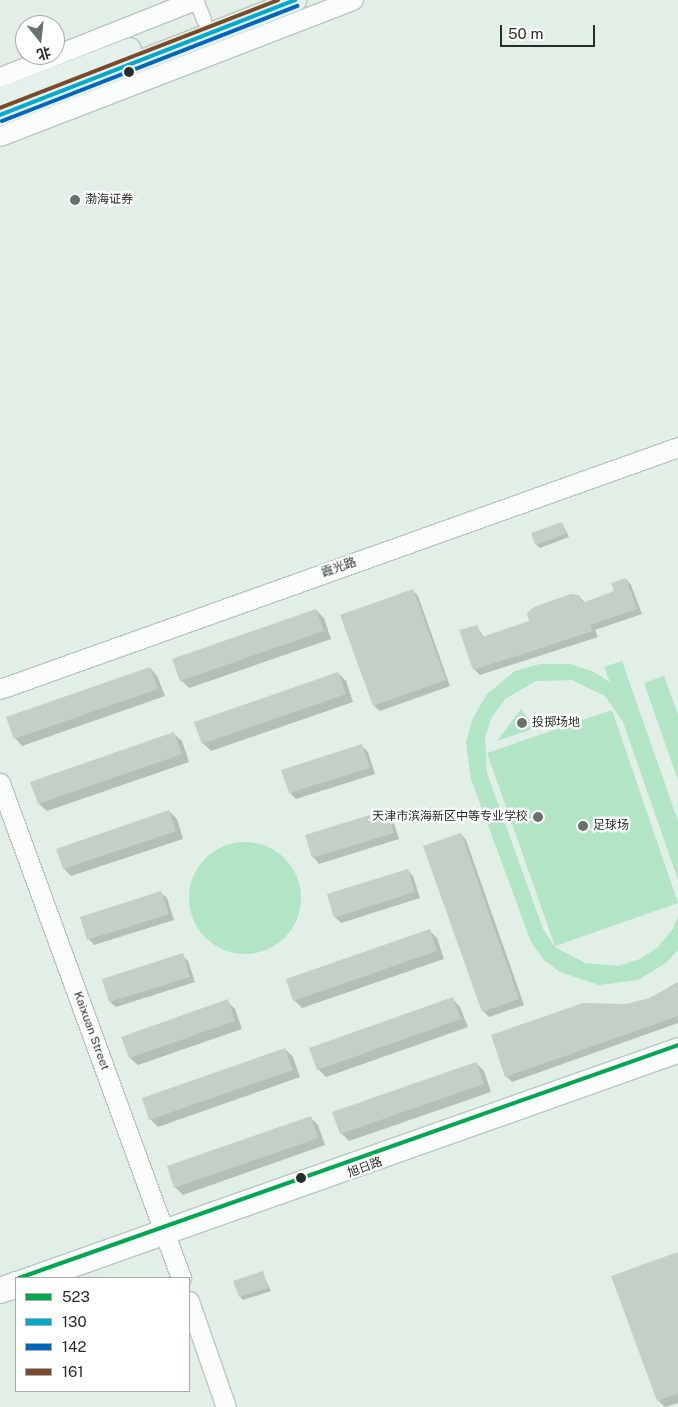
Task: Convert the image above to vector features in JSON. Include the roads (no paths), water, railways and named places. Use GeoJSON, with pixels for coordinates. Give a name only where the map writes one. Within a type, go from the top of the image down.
{"type":"FeatureCollection","features":[{"type":"Feature","properties":{"kind":"main road"},"geometry":{"type":"LineString","coordinates":[[0,98],[257,0]]}},
{"type":"Feature","properties":{"kind":"main road"},"geometry":{"type":"LineString","coordinates":[[0,115],[295,0]]}},
{"type":"Feature","properties":{"kind":"street"},"geometry":{"type":"LineString","coordinates":[[0,77],[195,0],[204,20]]}},
{"type":"Feature","properties":{"kind":"street"},"geometry":{"type":"LineString","coordinates":[[0,136],[353,0]]}},
{"type":"Feature","properties":{"kind":"street","name":"霞光路"},"geometry":{"type":"LineString","coordinates":[[0,679],[678,438]]}},
{"type":"Feature","properties":{"kind":"street","name":"霞光路"},"geometry":{"type":"LineString","coordinates":[[0,689],[678,447]]}},
{"type":"Feature","properties":{"kind":"street","name":"Kaixuan Street"},"geometry":{"type":"LineString","coordinates":[[0,783],[160,1234],[171,1277]]}},
{"type":"Feature","properties":{"kind":"street","name":"Kaixuan Street"},"geometry":{"type":"LineString","coordinates":[[0,810],[41,911],[160,1234],[181,1277]]}},
{"type":"Feature","properties":{"kind":"street","name":"旭日路"},"geometry":{"type":"LineString","coordinates":[[53,1277],[160,1234],[678,1045]]}},
{"type":"Feature","properties":{"kind":"street","name":"旭日路"},"geometry":{"type":"LineString","coordinates":[[24,1277],[160,1234],[678,1056]]}},
{"type":"Feature","properties":{"kind":"street","name":"旭日路"},"geometry":{"type":"LineString","coordinates":[[0,1285],[15,1280]]}},
{"type":"Feature","properties":{"kind":"street"},"geometry":{"type":"LineString","coordinates":[[0,1296],[15,1291]]}},
{"type":"Feature","properties":{"kind":"street"},"geometry":{"type":"LineString","coordinates":[[190,1304],[226,1407]]}},
{"type":"Feature","properties":{"kind":"street"},"geometry":{"type":"LineString","coordinates":[[190,1330],[217,1407]]}},
{"type":"Feature","properties":{"kind":"place","name":"渤海证券"},"geometry":{"type":"Point","coordinates":[75,200]}},
{"type":"Feature","properties":{"kind":"place","name":"投掷场地"},"geometry":{"type":"Point","coordinates":[522,723]}},
{"type":"Feature","properties":{"kind":"place","name":"天津市滨海新区中等专业学校"},"geometry":{"type":"Point","coordinates":[538,817]}},
{"type":"Feature","properties":{"kind":"place","name":"足球场"},"geometry":{"type":"Point","coordinates":[583,826]}}]}
